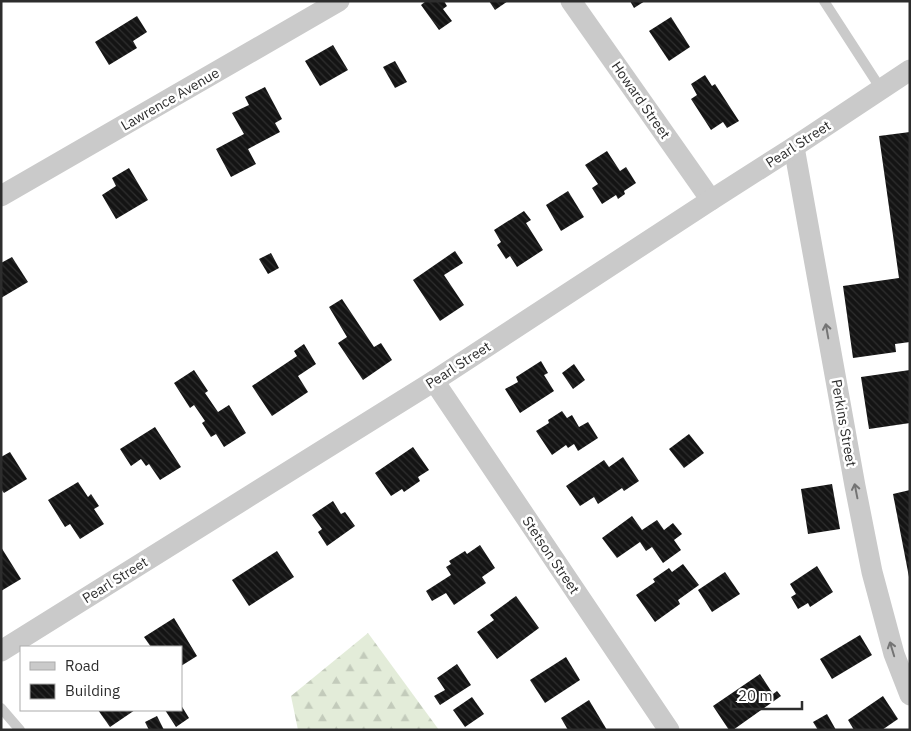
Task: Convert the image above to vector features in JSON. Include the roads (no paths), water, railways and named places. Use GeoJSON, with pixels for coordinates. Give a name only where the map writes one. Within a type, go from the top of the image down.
{"type":"FeatureCollection","features":[{"type":"Feature","properties":{"kind":"street","name":"Lawrence Avenue"},"geometry":{"type":"LineString","coordinates":[[1,196],[339,1]]}},
{"type":"Feature","properties":{"kind":"street","name":"Howard Street"},"geometry":{"type":"LineString","coordinates":[[571,1],[711,200]]}},
{"type":"Feature","properties":{"kind":"street","name":"Pearl Street"},"geometry":{"type":"LineString","coordinates":[[1,651],[434,381],[910,70]]}},
{"type":"Feature","properties":{"kind":"street","name":"Perkins Street"},"geometry":{"type":"LineString","coordinates":[[794,147],[872,572],[894,654],[910,694]]}},
{"type":"Feature","properties":{"kind":"street","name":"Stetson Street"},"geometry":{"type":"LineString","coordinates":[[434,381],[669,730]]}},
{"type":"Feature","properties":{"kind":"lane"},"geometry":{"type":"LineString","coordinates":[[824,1],[882,89]]}},
{"type":"Feature","properties":{"kind":"lane"},"geometry":{"type":"LineString","coordinates":[[1,708],[20,730]]}}]}
